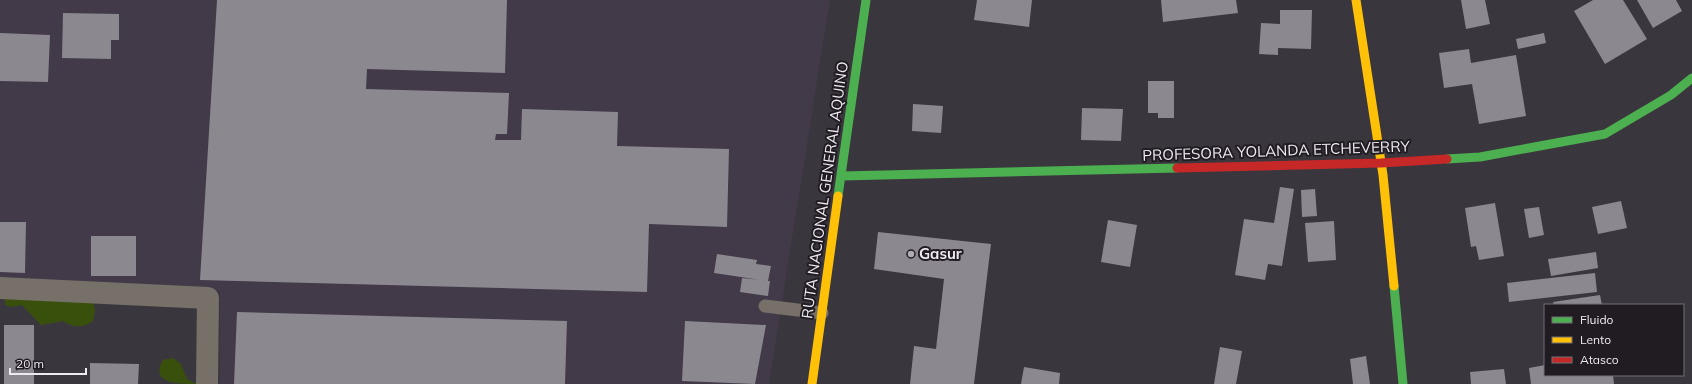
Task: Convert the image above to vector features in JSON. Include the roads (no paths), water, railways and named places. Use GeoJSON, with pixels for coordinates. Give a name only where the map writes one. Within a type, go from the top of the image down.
{"type":"FeatureCollection","features":[{"type":"Feature","properties":{"kind":"main road","name":"RUTA NACIONAL GENERAL AQUINO"},"geometry":{"type":"LineString","coordinates":[[812,384],[866,0]]}},
{"type":"Feature","properties":{"kind":"main road"},"geometry":{"type":"LineString","coordinates":[[1356,0],[1381,163],[1403,384]]}},
{"type":"Feature","properties":{"kind":"main road","name":"PROFESORA YOLANDA ETCHEVERRY"},"geometry":{"type":"LineString","coordinates":[[842,176],[1381,163],[1480,157],[1605,134],[1671,95],[1692,78]]}},
{"type":"Feature","properties":{"kind":"street"},"geometry":{"type":"LineString","coordinates":[[0,288],[208,298],[207,384]]}},
{"type":"Feature","properties":{"kind":"lane"},"geometry":{"type":"LineString","coordinates":[[765,306],[822,313]]}},
{"type":"Feature","properties":{"kind":"place","name":"Gasur"},"geometry":{"type":"Point","coordinates":[911,254]}}]}
